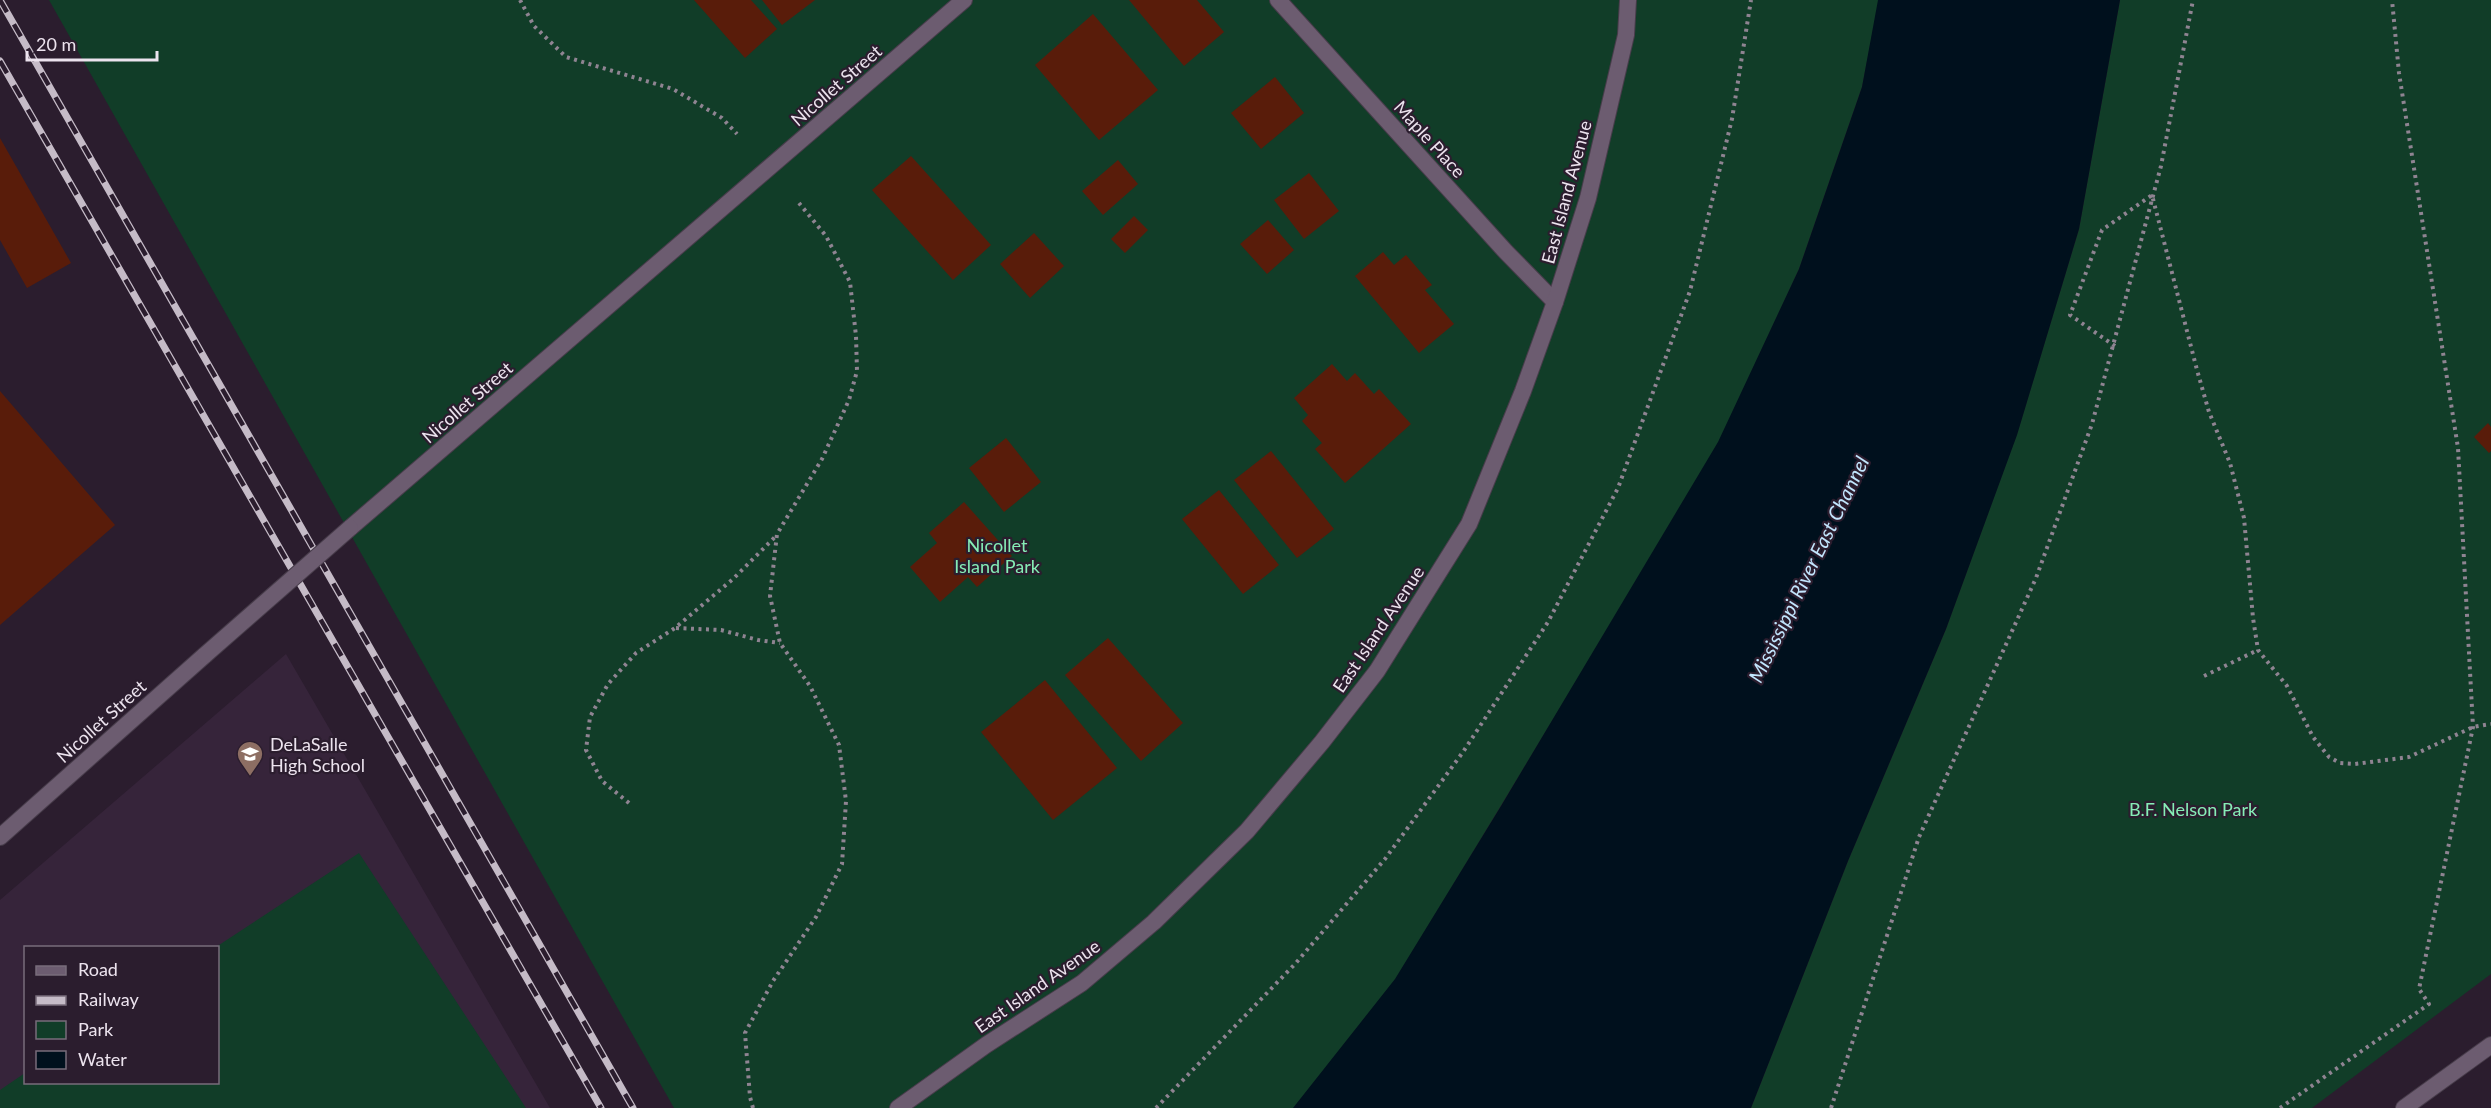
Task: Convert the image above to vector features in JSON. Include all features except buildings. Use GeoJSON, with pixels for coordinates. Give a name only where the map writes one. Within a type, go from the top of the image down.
{"type":"FeatureCollection","features":[{"type":"Feature","properties":{"kind":"street","name":"Nicollet Street"},"geometry":{"type":"LineString","coordinates":[[0,837],[350,528],[964,0]]}},
{"type":"Feature","properties":{"kind":"street","name":"Maple Place"},"geometry":{"type":"LineString","coordinates":[[1278,0],[1511,257],[1555,302]]}},
{"type":"Feature","properties":{"kind":"street","name":"East Island Avenue"},"geometry":{"type":"LineString","coordinates":[[898,1108],[986,1045],[1082,983],[1154,922],[1247,831],[1322,742],[1377,671],[1469,524],[1523,391],[1555,302],[1588,198],[1626,35],[1628,0]]}},
{"type":"Feature","properties":{"kind":"street"},"geometry":{"type":"LineString","coordinates":[[2404,1108],[2491,1045]]}},
{"type":"Feature","properties":{"kind":"path"},"geometry":{"type":"LineString","coordinates":[[520,0],[534,26],[566,57],[673,89],[722,118],[737,134]]}},
{"type":"Feature","properties":{"kind":"path"},"geometry":{"type":"LineString","coordinates":[[1156,1108],[1295,964],[1385,859],[1463,752],[1548,622],[1618,488],[1690,291],[1732,119],[1750,0]]}},
{"type":"Feature","properties":{"kind":"path"},"geometry":{"type":"LineString","coordinates":[[1831,1108],[1919,837],[2036,578],[2092,424],[2115,346],[2161,166],[2193,0]]}},
{"type":"Feature","properties":{"kind":"path"},"geometry":{"type":"LineString","coordinates":[[2280,1108],[2429,1004],[2419,989],[2473,727],[2457,448],[2399,73],[2392,0]]}},
{"type":"Feature","properties":{"kind":"path"},"geometry":{"type":"LineString","coordinates":[[2115,346],[2070,315],[2102,230],[2152,195]]}},
{"type":"Feature","properties":{"kind":"path"},"geometry":{"type":"LineString","coordinates":[[2152,195],[2196,370],[2209,412],[2230,463],[2244,518],[2258,650],[2287,686],[2313,737],[2329,757],[2340,763],[2355,764],[2409,757],[2473,727],[2491,724]]}},
{"type":"Feature","properties":{"kind":"path"},"geometry":{"type":"LineString","coordinates":[[629,803],[602,781],[586,750],[590,717],[608,684],[636,653],[675,628],[733,579],[777,534],[822,459],[849,400],[857,371],[850,282],[826,236],[799,203]]}},
{"type":"Feature","properties":{"kind":"path"},"geometry":{"type":"LineString","coordinates":[[753,1108],[750,1097],[745,1034],[772,981],[816,917],[842,864],[846,801],[839,745],[810,686],[780,643],[770,596],[777,534]]}},
{"type":"Feature","properties":{"kind":"path"},"geometry":{"type":"LineString","coordinates":[[675,628],[721,630],[758,640],[780,643]]}},
{"type":"Feature","properties":{"kind":"path"},"geometry":{"type":"LineString","coordinates":[[2204,676],[2258,650]]}},
{"type":"Feature","properties":{"kind":"shaded area","name":"DeLaSalle High School"},"geometry":{"type":"Polygon","coordinates":[[[286,654],[550,1108],[0,1108],[0,900],[286,654]]]}},
{"type":"Feature","properties":{"kind":"green space","name":"Nicollet Island Park"},"geometry":{"type":"Polygon","coordinates":[[[49,0],[1879,0],[1862,87],[1799,269],[1719,442],[1396,979],[1294,1108],[674,1108],[49,0]]]}},
{"type":"Feature","properties":{"kind":"green space","name":"B.F. Nelson Park"},"geometry":{"type":"Polygon","coordinates":[[[2120,0],[2491,0],[2491,974],[2312,1108],[1751,1108],[1848,861],[1946,629],[2017,434],[2079,229],[2120,0]]]}},
{"type":"Feature","properties":{"kind":"green space"},"geometry":{"type":"Polygon","coordinates":[[[359,853],[526,1108],[0,1108],[0,1090],[24,1074],[24,1084],[219,1084],[218,946],[359,853]]]}},
{"type":"Feature","properties":{"kind":"water","name":"Mississippi River East Channel"},"geometry":{"type":"Polygon","coordinates":[[[1878,0],[2120,0],[2079,229],[2017,435],[1946,629],[1848,861],[1751,1108],[1293,1108],[1395,979],[1718,442],[1799,269],[1862,87],[1878,0]]]}},
{"type":"Feature","properties":{"kind":"railway"},"geometry":{"type":"LineString","coordinates":[[0,0],[633,1108]]}},
{"type":"Feature","properties":{"kind":"railway"},"geometry":{"type":"LineString","coordinates":[[0,61],[601,1108]]}},
{"type":"Feature","properties":{"kind":"place","name":"DeLaSalle High School"},"geometry":{"type":"Point","coordinates":[250,777]}}]}
